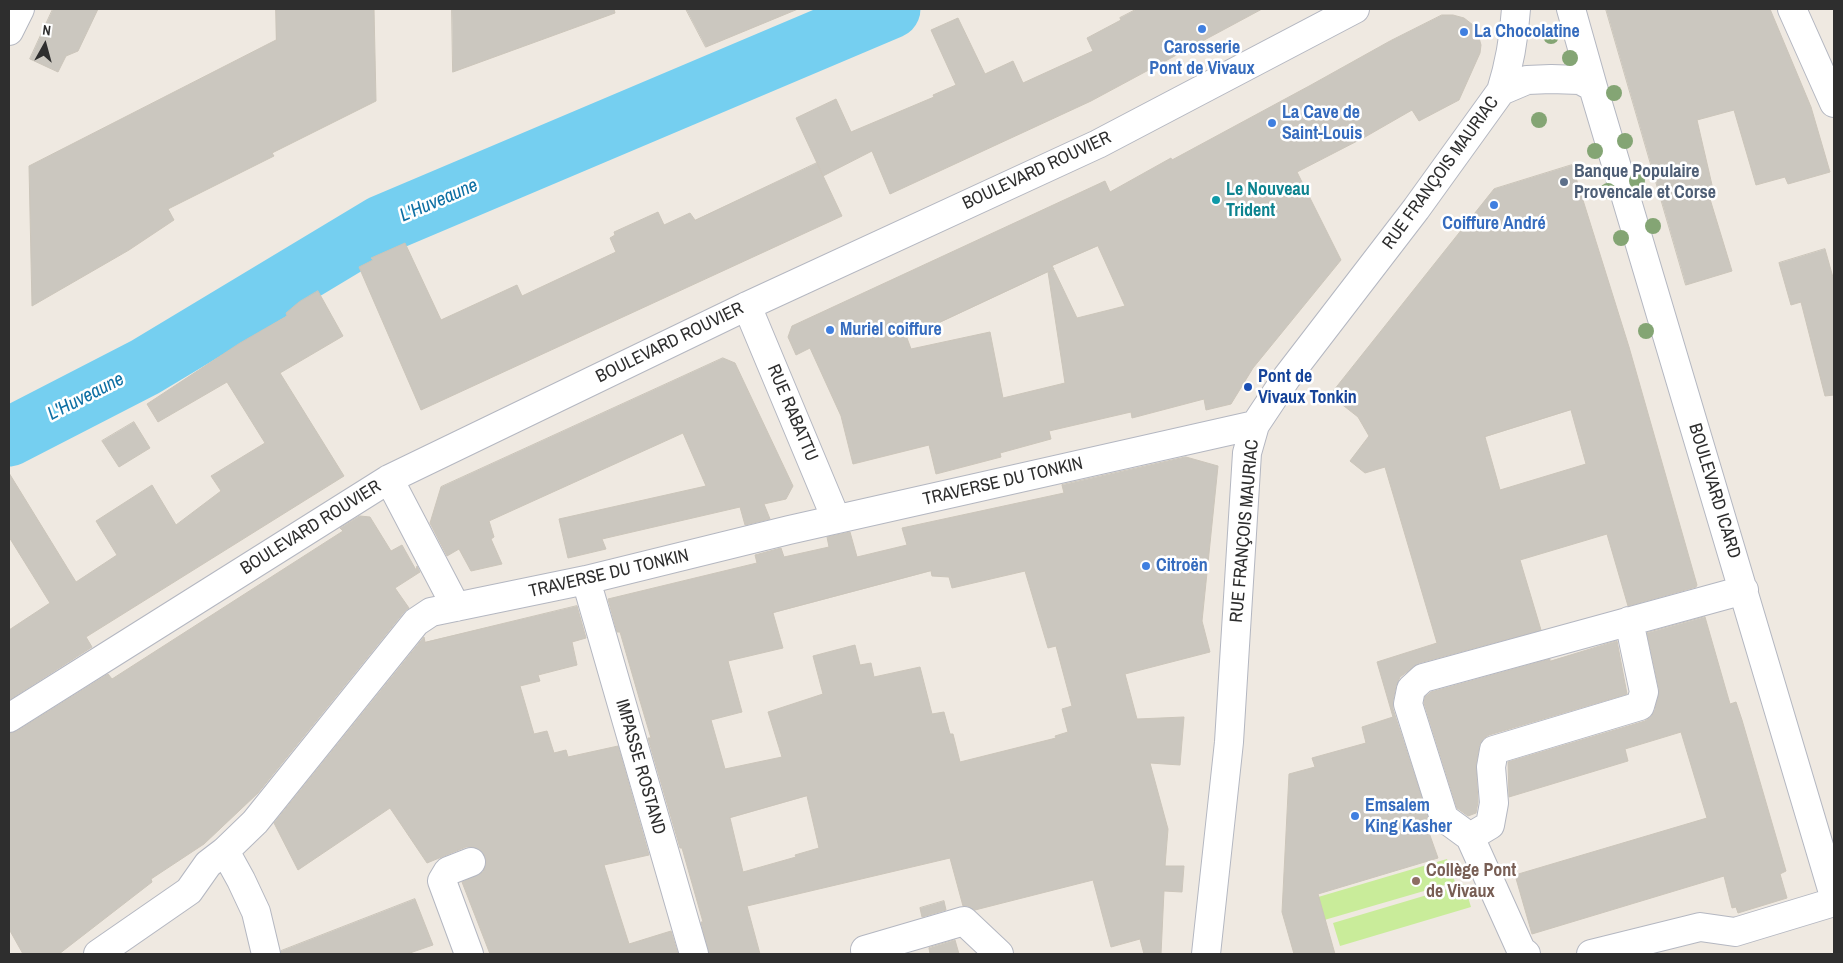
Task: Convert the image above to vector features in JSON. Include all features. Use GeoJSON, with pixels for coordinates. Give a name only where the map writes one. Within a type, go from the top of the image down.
{"type":"FeatureCollection","features":[{"type":"Feature","properties":{"kind":"street"},"geometry":{"type":"LineString","coordinates":[[9,31],[20,9]]}},
{"type":"Feature","properties":{"kind":"street","name":"BOULEVARD ROUVIER"},"geometry":{"type":"LineString","coordinates":[[9,718],[389,479],[747,306],[1098,144],[1355,9]]}},
{"type":"Feature","properties":{"kind":"street","name":"RUE FRANÇOIS MAURIAC"},"geometry":{"type":"LineString","coordinates":[[1206,954],[1229,742],[1248,453],[1255,425],[1286,377],[1416,209],[1501,91],[1513,47],[1516,9]]}},
{"type":"Feature","properties":{"kind":"street","name":"BOULEVARD ICARD"},"geometry":{"type":"LineString","coordinates":[[1571,9],[1834,896]]}},
{"type":"Feature","properties":{"kind":"street"},"geometry":{"type":"LineString","coordinates":[[1792,9],[1834,103]]}},
{"type":"Feature","properties":{"kind":"street"},"geometry":{"type":"LineString","coordinates":[[1501,91],[1527,80],[1580,80],[1593,87]]}},
{"type":"Feature","properties":{"kind":"street","name":"RUE RABATTU"},"geometry":{"type":"LineString","coordinates":[[747,306],[836,519]]}},
{"type":"Feature","properties":{"kind":"street","name":"TRAVERSE DU TONKIN"},"geometry":{"type":"LineString","coordinates":[[98,954],[189,891],[208,864],[225,851],[255,822],[416,622],[431,612],[586,580],[836,519],[1255,425]]}},
{"type":"Feature","properties":{"kind":"street"},"geometry":{"type":"LineString","coordinates":[[389,479],[456,608]]}},
{"type":"Feature","properties":{"kind":"street","name":"IMPASSE ROSTAND"},"geometry":{"type":"LineString","coordinates":[[586,580],[694,954]]}},
{"type":"Feature","properties":{"kind":"street"},"geometry":{"type":"LineString","coordinates":[[1526,954],[1521,950],[1470,838],[1444,818],[1408,704],[1411,689],[1424,678],[1744,590]]}},
{"type":"Feature","properties":{"kind":"street"},"geometry":{"type":"LineString","coordinates":[[1470,838],[1490,825],[1494,803],[1491,767],[1494,750],[1640,706],[1644,692],[1629,621]]}},
{"type":"Feature","properties":{"kind":"street"},"geometry":{"type":"LineString","coordinates":[[225,851],[256,912],[266,954]]}},
{"type":"Feature","properties":{"kind":"street"},"geometry":{"type":"LineString","coordinates":[[470,954],[442,881],[448,871],[471,862]]}},
{"type":"Feature","properties":{"kind":"street"},"geometry":{"type":"LineString","coordinates":[[1591,954],[1700,927],[1735,932],[1834,902]]}},
{"type":"Feature","properties":{"kind":"street"},"geometry":{"type":"LineString","coordinates":[[865,950],[964,921],[999,954]]}},
{"type":"Feature","properties":{"kind":"green space"},"geometry":{"type":"Polygon","coordinates":[[[1447,859],[1455,882],[1314,923],[1308,900],[1447,859]]]}},
{"type":"Feature","properties":{"kind":"green space"},"geometry":{"type":"Polygon","coordinates":[[[1464,884],[1471,907],[1340,946],[1333,923],[1464,884]]]}},
{"type":"Feature","properties":{"kind":"building"},"geometry":{"type":"Polygon","coordinates":[[[53,9],[98,9],[78,51],[66,56],[58,72],[30,59],[53,9]]]}},
{"type":"Feature","properties":{"kind":"building"},"geometry":{"type":"Polygon","coordinates":[[[276,9],[374,9],[376,101],[272,153],[274,156],[168,209],[174,220],[129,250],[32,306],[29,166],[276,40],[276,9]]]}},
{"type":"Feature","properties":{"kind":"building"},"geometry":{"type":"Polygon","coordinates":[[[452,9],[614,9],[615,13],[453,72],[452,9]]]}},
{"type":"Feature","properties":{"kind":"building"},"geometry":{"type":"Polygon","coordinates":[[[686,9],[798,9],[706,47],[686,9]]]}},
{"type":"Feature","properties":{"kind":"building"},"geometry":{"type":"Polygon","coordinates":[[[1137,9],[1262,9],[1091,101],[890,194],[872,151],[823,176],[796,118],[836,99],[851,132],[934,97],[933,95],[956,85],[931,30],[958,18],[985,74],[1013,61],[1023,83],[1093,51],[1087,38],[1137,9]]]}},
{"type":"Feature","properties":{"kind":"building"},"geometry":{"type":"Polygon","coordinates":[[[1606,9],[1770,9],[1811,107],[1830,172],[1788,184],[1785,177],[1756,185],[1734,110],[1697,120],[1715,198],[1710,199],[1732,271],[1686,285],[1606,9]]]}},
{"type":"Feature","properties":{"kind":"building"},"geometry":{"type":"Polygon","coordinates":[[[1442,15],[1453,15],[1464,18],[1473,25],[1481,45],[1480,53],[1459,100],[1419,121],[1412,110],[1297,172],[1341,260],[1253,368],[1231,404],[1206,410],[1204,399],[1132,418],[1131,412],[1049,431],[1051,439],[1000,453],[1001,457],[936,474],[929,445],[853,464],[841,416],[810,348],[796,355],[788,337],[792,326],[1105,181],[1110,192],[1390,41],[1442,15]],[[1098,246],[1052,266],[1054,269],[1049,272],[1054,270],[1077,318],[1125,306],[1098,246]],[[1048,272],[907,338],[911,349],[990,332],[1003,398],[1065,383],[1048,272]]]}},
{"type":"Feature","properties":{"kind":"building"},"geometry":{"type":"Polygon","coordinates":[[[817,163],[842,216],[421,410],[359,267],[373,260],[371,258],[405,243],[441,320],[517,285],[522,296],[616,252],[610,238],[615,235],[614,232],[658,212],[664,225],[690,213],[695,220],[817,163]]]}},
{"type":"Feature","properties":{"kind":"building"},"geometry":{"type":"Polygon","coordinates":[[[1572,165],[1629,347],[1697,585],[1696,587],[1628,606],[1607,534],[1520,560],[1541,630],[1419,663],[1400,677],[1396,686],[1393,709],[1431,826],[1427,827],[1438,858],[1318,894],[1335,954],[1294,954],[1282,912],[1289,774],[1315,767],[1312,758],[1366,743],[1362,727],[1393,717],[1377,662],[1437,643],[1385,467],[1365,473],[1350,461],[1369,436],[1358,417],[1330,395],[1494,189],[1572,165]],[[1571,410],[1485,437],[1500,490],[1586,464],[1571,410]]]}},
{"type":"Feature","properties":{"kind":"building"},"geometry":{"type":"Polygon","coordinates":[[[1825,249],[1834,281],[1834,395],[1825,396],[1801,302],[1791,305],[1779,263],[1825,249]]]}},
{"type":"Feature","properties":{"kind":"building"},"geometry":{"type":"Polygon","coordinates":[[[318,291],[343,336],[280,373],[344,476],[86,637],[92,647],[9,700],[9,630],[50,603],[9,537],[9,473],[76,582],[117,555],[96,521],[152,485],[176,525],[221,491],[211,476],[265,443],[227,382],[158,422],[147,404],[240,343],[287,316],[286,313],[299,302],[318,291]]]}},
{"type":"Feature","properties":{"kind":"building"},"geometry":{"type":"Polygon","coordinates":[[[723,358],[735,363],[793,486],[786,499],[764,504],[770,519],[745,525],[740,507],[602,539],[606,549],[568,558],[559,519],[706,486],[683,433],[489,521],[494,537],[491,539],[502,564],[471,571],[459,549],[447,556],[430,523],[441,487],[723,358]]]}},
{"type":"Feature","properties":{"kind":"building"},"geometry":{"type":"Polygon","coordinates":[[[134,422],[150,448],[119,467],[102,441],[134,422]]]}},
{"type":"Feature","properties":{"kind":"building"},"geometry":{"type":"Polygon","coordinates":[[[1186,457],[1218,466],[1202,621],[1210,652],[1125,674],[1137,719],[1184,717],[1180,765],[1150,763],[1168,829],[1165,866],[1184,866],[1182,892],[1164,891],[1161,954],[1144,954],[1140,939],[1111,947],[1093,880],[975,910],[968,906],[963,906],[950,858],[747,906],[760,954],[709,954],[701,922],[703,922],[648,738],[651,738],[620,632],[617,632],[608,599],[757,563],[755,555],[781,548],[784,557],[829,547],[827,537],[850,532],[857,557],[907,545],[902,528],[1064,493],[1062,485],[1186,457]],[[931,571],[773,613],[783,648],[728,661],[742,712],[711,720],[725,769],[782,757],[768,712],[823,694],[813,656],[855,645],[860,665],[871,663],[874,677],[920,667],[932,714],[944,712],[950,734],[953,734],[960,762],[1056,738],[1055,736],[1068,732],[1062,709],[1072,706],[1056,646],[1048,648],[1025,571],[952,588],[949,577],[932,576],[931,571]],[[807,796],[730,818],[743,872],[796,857],[795,855],[819,848],[807,796]]]}},
{"type":"Feature","properties":{"kind":"building"},"geometry":{"type":"Polygon","coordinates":[[[360,516],[370,517],[391,551],[402,545],[416,570],[417,566],[420,572],[395,588],[409,608],[258,793],[204,844],[151,879],[152,882],[59,954],[23,954],[9,929],[9,733],[17,731],[108,674],[112,679],[343,531],[340,528],[360,516]]]}},
{"type":"Feature","properties":{"kind":"building"},"geometry":{"type":"Polygon","coordinates":[[[577,606],[586,638],[572,642],[577,665],[538,675],[540,681],[520,686],[534,734],[547,731],[554,753],[566,750],[568,757],[618,746],[649,855],[604,865],[629,944],[671,931],[678,954],[490,954],[462,882],[483,872],[486,864],[485,856],[480,850],[466,847],[427,863],[390,808],[298,870],[274,823],[424,637],[425,642],[577,606]]]}},
{"type":"Feature","properties":{"kind":"building"},"geometry":{"type":"Polygon","coordinates":[[[1705,617],[1730,704],[1736,702],[1742,720],[1786,871],[1780,874],[1787,898],[1738,913],[1736,907],[1732,908],[1724,876],[1532,934],[1515,875],[1707,818],[1681,732],[1625,749],[1628,761],[1509,797],[1508,762],[1645,721],[1651,717],[1655,710],[1659,689],[1647,633],[1705,617]]]}},
{"type":"Feature","properties":{"kind":"building"},"geometry":{"type":"Polygon","coordinates":[[[1617,641],[1627,694],[1489,735],[1483,739],[1479,747],[1476,765],[1478,802],[1476,813],[1468,816],[1457,808],[1424,703],[1425,697],[1431,692],[1550,659],[1550,661],[1617,641]]]}},
{"type":"Feature","properties":{"kind":"building"},"geometry":{"type":"Polygon","coordinates":[[[415,899],[433,945],[407,954],[281,954],[281,951],[415,899]]]}},
{"type":"Feature","properties":{"kind":"building"},"geometry":{"type":"Polygon","coordinates":[[[944,901],[946,910],[922,917],[920,908],[944,901]]]}},
{"type":"Feature","properties":{"kind":"building"},"geometry":{"type":"Polygon","coordinates":[[[955,940],[959,954],[930,954],[929,948],[955,940]]]}},
{"type":"Feature","properties":{"kind":"waterway","name":"L'Huveaune"},"geometry":{"type":"LineString","coordinates":[[9,437],[145,367],[381,225],[891,9]]}},
{"type":"Feature","properties":{"kind":"place","name":"Carosserie Pont de Vivaux"},"geometry":{"type":"Point","coordinates":[1202,29]}},
{"type":"Feature","properties":{"kind":"place","name":"La Chocolatine"},"geometry":{"type":"Point","coordinates":[1464,32]}},
{"type":"Feature","properties":{"kind":"place","name":"La Cave de Saint-Louis"},"geometry":{"type":"Point","coordinates":[1272,123]}},
{"type":"Feature","properties":{"kind":"place","name":"Banque Populaire Provencale et Corse"},"geometry":{"type":"Point","coordinates":[1564,182]}},
{"type":"Feature","properties":{"kind":"place","name":"Le Nouveau Trident"},"geometry":{"type":"Point","coordinates":[1216,200]}},
{"type":"Feature","properties":{"kind":"place","name":"Coiffure André"},"geometry":{"type":"Point","coordinates":[1494,205]}},
{"type":"Feature","properties":{"kind":"place","name":"Muriel coiffure"},"geometry":{"type":"Point","coordinates":[830,330]}},
{"type":"Feature","properties":{"kind":"place","name":"Pont de Vivaux Tonkin"},"geometry":{"type":"Point","coordinates":[1248,387]}},
{"type":"Feature","properties":{"kind":"place","name":"Citroën"},"geometry":{"type":"Point","coordinates":[1146,566]}},
{"type":"Feature","properties":{"kind":"place","name":"Emsalem King Kasher"},"geometry":{"type":"Point","coordinates":[1355,816]}},
{"type":"Feature","properties":{"kind":"place","name":"Collège Pont de Vivaux"},"geometry":{"type":"Point","coordinates":[1416,881]}}]}
